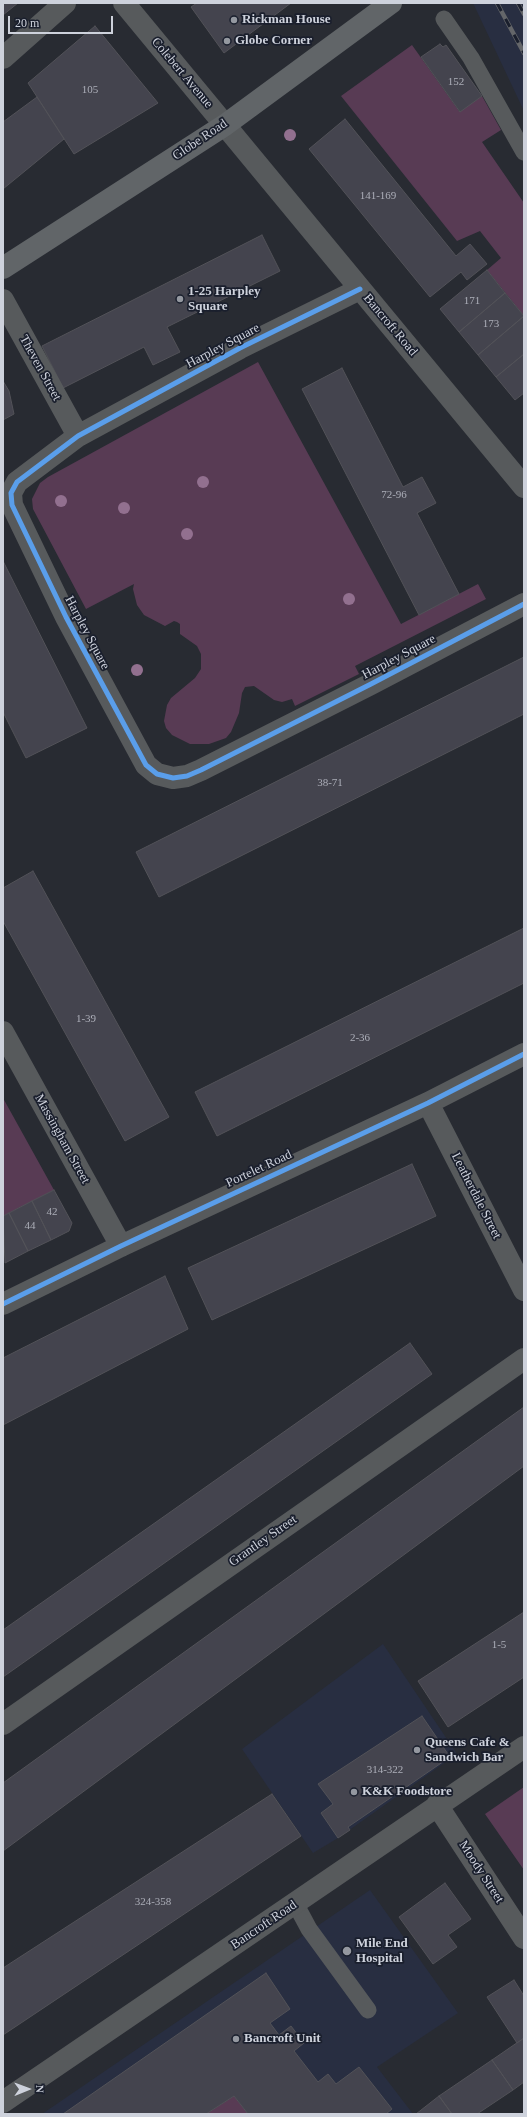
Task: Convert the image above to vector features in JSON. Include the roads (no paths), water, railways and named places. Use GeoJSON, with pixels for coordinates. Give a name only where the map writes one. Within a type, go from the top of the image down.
{"type":"FeatureCollection","features":[{"type":"Feature","properties":{"kind":"main road","name":"Globe Road"},"geometry":{"type":"LineString","coordinates":[[3,268],[225,125],[391,3]]}},
{"type":"Feature","properties":{"kind":"street"},"geometry":{"type":"LineString","coordinates":[[3,58],[65,3]]}},
{"type":"Feature","properties":{"kind":"street","name":"Colebert Avenue"},"geometry":{"type":"LineString","coordinates":[[133,6],[225,125]]}},
{"type":"Feature","properties":{"kind":"street","name":"Bancroft Road"},"geometry":{"type":"LineString","coordinates":[[225,125],[524,487]]}},
{"type":"Feature","properties":{"kind":"street","name":"Harpley Square"},"geometry":{"type":"LineString","coordinates":[[360,289],[240,348],[78,436],[16,482],[11,493],[12,505],[66,617],[146,765],[157,774],[173,778],[187,776],[201,770],[371,684],[524,604]]}},
{"type":"Feature","properties":{"kind":"street","name":"Theven Street"},"geometry":{"type":"LineString","coordinates":[[3,300],[78,436]]}},
{"type":"Feature","properties":{"kind":"street","name":"Massingham Street"},"geometry":{"type":"LineString","coordinates":[[3,1032],[121,1246]]}},
{"type":"Feature","properties":{"kind":"street","name":"Portelet Road"},"geometry":{"type":"LineString","coordinates":[[3,1304],[121,1246],[428,1103],[524,1054]]}},
{"type":"Feature","properties":{"kind":"street","name":"Leatherdale Street"},"geometry":{"type":"LineString","coordinates":[[428,1103],[524,1290]]}},
{"type":"Feature","properties":{"kind":"street","name":"Grantley Street"},"geometry":{"type":"LineString","coordinates":[[3,1724],[524,1359]]}},
{"type":"Feature","properties":{"kind":"street","name":"Bancroft Road"},"geometry":{"type":"LineString","coordinates":[[3,2102],[524,1747]]}},
{"type":"Feature","properties":{"kind":"street","name":"Moody Street"},"geometry":{"type":"LineString","coordinates":[[437,1805],[524,1938]]}},
{"type":"Feature","properties":{"kind":"lane"},"geometry":{"type":"LineString","coordinates":[[444,19],[471,58],[524,152]]}},
{"type":"Feature","properties":{"kind":"lane"},"geometry":{"type":"LineString","coordinates":[[295,1903],[309,1929],[368,2010]]}},
{"type":"Feature","properties":{"kind":"railway"},"geometry":{"type":"LineString","coordinates":[[497,3],[524,53]]}},
{"type":"Feature","properties":{"kind":"railway"},"geometry":{"type":"LineString","coordinates":[[518,3],[524,14]]}},
{"type":"Feature","properties":{"kind":"place","name":"Rickman House"},"geometry":{"type":"Point","coordinates":[234,20]}},
{"type":"Feature","properties":{"kind":"place","name":"Globe Corner"},"geometry":{"type":"Point","coordinates":[227,41]}},
{"type":"Feature","properties":{"kind":"place","name":"1-25 Harpley Square"},"geometry":{"type":"Point","coordinates":[180,299]}},
{"type":"Feature","properties":{"kind":"place","name":"Queens Cafe & Sandwich Bar"},"geometry":{"type":"Point","coordinates":[417,1750]}},
{"type":"Feature","properties":{"kind":"place","name":"K&K Foodstore"},"geometry":{"type":"Point","coordinates":[354,1792]}},
{"type":"Feature","properties":{"kind":"place","name":"Mile End Hospital"},"geometry":{"type":"Point","coordinates":[347,1951]}},
{"type":"Feature","properties":{"kind":"place","name":"Bancroft Unit"},"geometry":{"type":"Point","coordinates":[236,2039]}}]}
